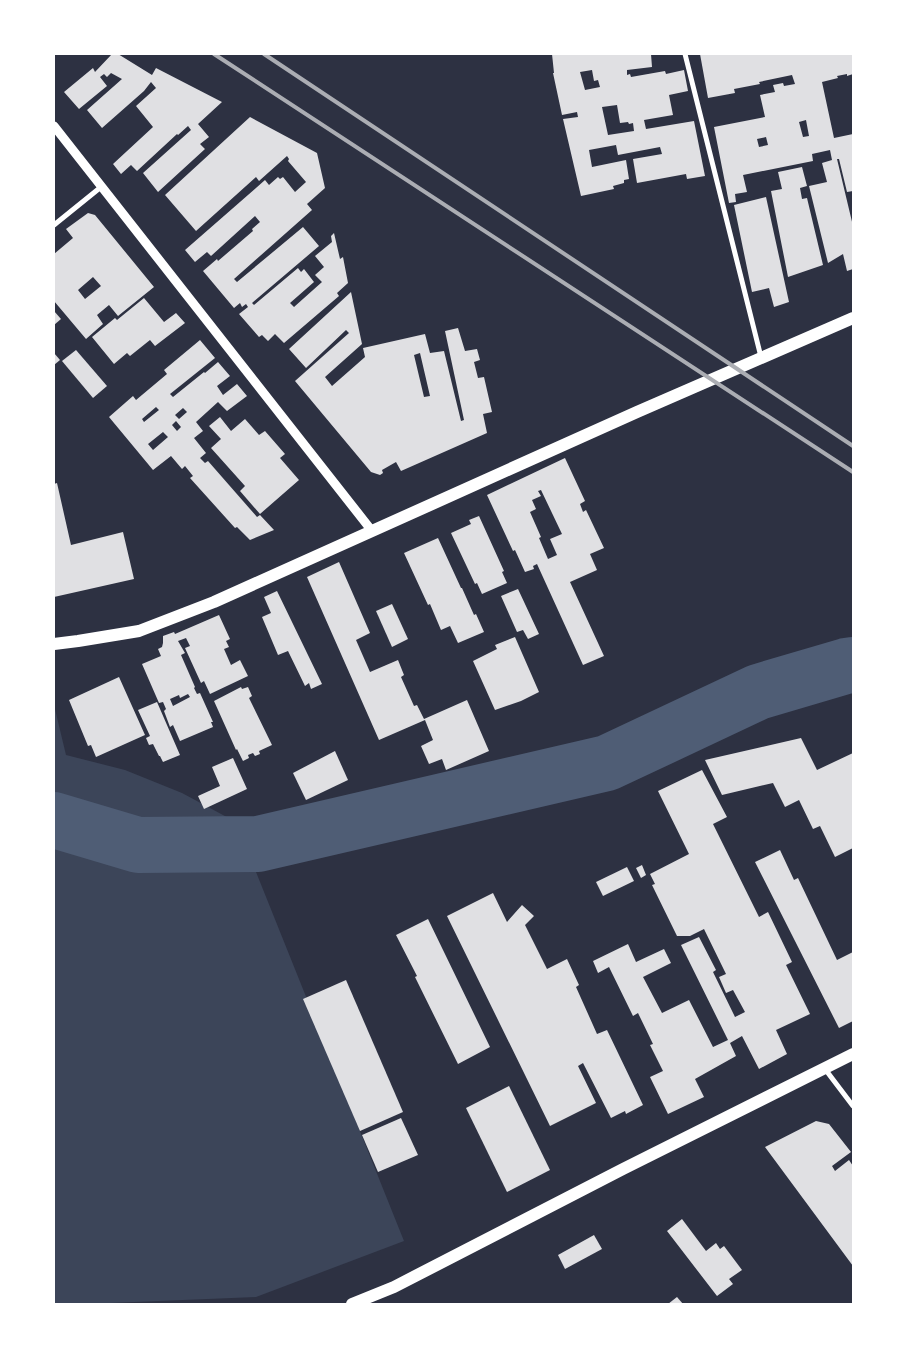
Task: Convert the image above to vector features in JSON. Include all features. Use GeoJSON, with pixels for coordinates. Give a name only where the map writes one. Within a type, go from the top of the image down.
{"type":"FeatureCollection","features":[{"type":"Feature","properties":{"kind":"main road"},"geometry":{"type":"LineString","coordinates":[[54,644],[139,630],[214,602],[853,318]]}},
{"type":"Feature","properties":{"kind":"main road"},"geometry":{"type":"LineString","coordinates":[[352,1304],[394,1287],[623,1168],[853,1054]]}},
{"type":"Feature","properties":{"kind":"street"},"geometry":{"type":"LineString","coordinates":[[685,54],[761,358]]}},
{"type":"Feature","properties":{"kind":"street"},"geometry":{"type":"LineString","coordinates":[[54,126],[372,531]]}},
{"type":"Feature","properties":{"kind":"street"},"geometry":{"type":"LineString","coordinates":[[54,225],[102,187]]}},
{"type":"Feature","properties":{"kind":"street"},"geometry":{"type":"LineString","coordinates":[[824,1068],[853,1106]]}},
{"type":"Feature","properties":{"kind":"shaded area"},"geometry":{"type":"Polygon","coordinates":[[[54,705],[66,755],[125,770],[182,793],[236,822],[404,1241],[256,1297],[54,1304],[54,705]]]}},
{"type":"Feature","properties":{"kind":"building"},"geometry":{"type":"Polygon","coordinates":[[[112,54],[118,54],[152,75],[156,68],[222,102],[198,124],[209,137],[200,144],[205,149],[158,192],[143,173],[191,130],[188,126],[137,171],[131,165],[121,174],[113,164],[153,127],[136,106],[156,88],[151,82],[144,91],[102,128],[87,110],[122,79],[111,73],[107,77],[104,74],[100,77],[107,86],[79,109],[64,92],[93,68],[95,72],[112,54]]]}},
{"type":"Feature","properties":{"kind":"building"},"geometry":{"type":"Polygon","coordinates":[[[552,54],[651,54],[652,67],[627,70],[627,75],[630,74],[631,77],[665,71],[666,74],[684,70],[688,91],[669,95],[673,115],[644,120],[646,129],[694,121],[705,176],[687,179],[686,174],[637,183],[633,159],[662,154],[660,147],[618,155],[616,145],[589,150],[592,167],[626,160],[629,179],[624,180],[624,183],[613,186],[614,189],[581,196],[563,119],[578,117],[577,112],[562,115],[552,54]],[[592,70],[580,72],[585,90],[600,87],[598,80],[594,81],[592,70]],[[617,105],[602,107],[608,135],[634,131],[633,123],[620,123],[617,105]]]}},
{"type":"Feature","properties":{"kind":"building"},"geometry":{"type":"Polygon","coordinates":[[[700,54],[853,54],[853,74],[837,76],[838,78],[822,82],[834,138],[853,134],[853,191],[847,192],[839,159],[837,159],[853,226],[853,269],[847,271],[843,254],[828,263],[809,186],[827,182],[822,163],[832,160],[830,150],[812,154],[813,161],[743,175],[747,192],[735,194],[736,202],[729,203],[714,127],[765,117],[760,95],[775,92],[773,85],[783,83],[784,86],[795,84],[792,75],[734,89],[735,93],[708,98],[700,54]],[[806,120],[799,122],[803,137],[809,136],[806,120]],[[766,137],[757,139],[759,147],[768,145],[766,137]]]}},
{"type":"Feature","properties":{"kind":"building"},"geometry":{"type":"Polygon","coordinates":[[[250,117],[317,153],[325,188],[307,204],[312,210],[234,279],[237,282],[303,227],[319,246],[252,303],[254,305],[298,268],[301,272],[304,269],[314,282],[290,303],[294,307],[322,282],[315,275],[324,267],[315,256],[332,242],[331,236],[334,233],[340,259],[343,257],[348,283],[337,293],[339,296],[284,343],[275,334],[268,341],[262,335],[259,337],[239,314],[248,307],[246,304],[242,307],[240,303],[234,308],[203,271],[217,259],[218,261],[253,231],[252,229],[260,222],[255,216],[211,256],[207,252],[195,262],[185,250],[265,180],[269,185],[278,177],[280,179],[283,177],[295,192],[306,182],[288,161],[287,156],[259,181],[256,177],[196,231],[165,195],[250,117]]]}},
{"type":"Feature","properties":{"kind":"building"},"geometry":{"type":"Polygon","coordinates":[[[802,167],[807,186],[800,188],[802,199],[807,198],[823,265],[788,277],[771,191],[782,189],[778,172],[802,167]]]}},
{"type":"Feature","properties":{"kind":"building"},"geometry":{"type":"Polygon","coordinates":[[[766,197],[789,302],[774,307],[769,288],[752,292],[734,205],[766,197]]]}},
{"type":"Feature","properties":{"kind":"building"},"geometry":{"type":"Polygon","coordinates":[[[88,213],[95,215],[154,287],[118,316],[109,305],[97,315],[103,324],[86,339],[54,301],[54,254],[73,238],[66,229],[88,213]],[[93,277],[78,290],[85,299],[101,286],[93,277]]]}},
{"type":"Feature","properties":{"kind":"building"},"geometry":{"type":"Polygon","coordinates":[[[351,292],[362,344],[325,377],[332,386],[365,357],[363,348],[425,334],[430,353],[444,351],[461,421],[464,420],[445,331],[458,328],[465,351],[477,349],[480,360],[474,362],[478,378],[484,377],[492,412],[483,414],[487,433],[401,471],[396,462],[382,470],[383,473],[380,475],[371,472],[295,381],[349,333],[346,330],[306,368],[289,349],[351,292]],[[420,353],[414,355],[424,397],[430,396],[420,353]]]}},
{"type":"Feature","properties":{"kind":"building"},"geometry":{"type":"Polygon","coordinates":[[[144,298],[164,322],[176,313],[185,323],[155,346],[150,340],[130,356],[127,353],[114,364],[92,337],[144,298]]]}},
{"type":"Feature","properties":{"kind":"building"},"geometry":{"type":"Polygon","coordinates":[[[54,311],[61,319],[54,325],[54,311]]]}},
{"type":"Feature","properties":{"kind":"building"},"geometry":{"type":"Polygon","coordinates":[[[200,340],[215,358],[170,394],[173,397],[218,362],[230,376],[217,386],[223,395],[237,384],[247,396],[227,411],[218,402],[196,422],[203,431],[194,438],[206,453],[200,458],[205,463],[208,461],[257,517],[260,515],[274,530],[250,540],[237,527],[235,528],[190,478],[193,476],[185,466],[182,469],[171,456],[153,470],[109,417],[133,396],[136,400],[167,374],[164,370],[200,340]],[[156,407],[142,419],[144,422],[159,410],[156,407]],[[183,408],[175,415],[179,419],[187,412],[183,408]],[[176,421],[172,425],[177,431],[181,427],[176,421]],[[163,432],[148,444],[153,450],[168,437],[163,432]]]}},
{"type":"Feature","properties":{"kind":"building"},"geometry":{"type":"Polygon","coordinates":[[[76,350],[107,386],[93,398],[62,361],[76,350]]]}},
{"type":"Feature","properties":{"kind":"building"},"geometry":{"type":"Polygon","coordinates":[[[54,353],[60,360],[54,365],[54,353]]]}},
{"type":"Feature","properties":{"kind":"building"},"geometry":{"type":"Polygon","coordinates":[[[220,417],[231,431],[245,419],[259,435],[265,431],[285,454],[280,458],[299,480],[260,514],[240,491],[245,486],[211,448],[221,439],[209,426],[220,417]]]}},
{"type":"Feature","properties":{"kind":"building"},"geometry":{"type":"Polygon","coordinates":[[[565,458],[585,501],[580,504],[583,512],[586,510],[604,548],[590,554],[597,570],[570,582],[604,656],[583,665],[537,564],[533,566],[534,569],[525,572],[487,495],[565,458]],[[541,490],[538,491],[541,496],[532,500],[536,509],[530,512],[548,559],[557,555],[550,539],[562,534],[541,490]]]}},
{"type":"Feature","properties":{"kind":"building"},"geometry":{"type":"Polygon","coordinates":[[[57,483],[71,545],[123,532],[134,579],[54,597],[54,484],[57,483]]]}},
{"type":"Feature","properties":{"kind":"building"},"geometry":{"type":"Polygon","coordinates":[[[479,516],[504,571],[502,572],[507,583],[482,594],[477,583],[475,584],[451,533],[471,524],[469,520],[479,516]]]}},
{"type":"Feature","properties":{"kind":"building"},"geometry":{"type":"Polygon","coordinates":[[[438,538],[474,615],[476,614],[484,632],[458,643],[450,626],[441,630],[404,553],[438,538]]]}},
{"type":"Feature","properties":{"kind":"building"},"geometry":{"type":"Polygon","coordinates":[[[339,562],[370,633],[356,640],[370,672],[398,660],[404,675],[401,677],[414,706],[417,705],[424,719],[467,700],[489,751],[446,770],[442,759],[429,764],[421,746],[433,740],[425,720],[379,740],[307,577],[339,562]]]}},
{"type":"Feature","properties":{"kind":"building"},"geometry":{"type":"Polygon","coordinates":[[[518,589],[539,634],[528,639],[523,630],[517,632],[501,596],[518,589]]]}},
{"type":"Feature","properties":{"kind":"building"},"geometry":{"type":"Polygon","coordinates":[[[277,591],[322,684],[311,689],[309,683],[305,686],[288,651],[278,655],[262,617],[271,613],[264,597],[277,591]]]}},
{"type":"Feature","properties":{"kind":"building"},"geometry":{"type":"Polygon","coordinates":[[[392,604],[408,639],[392,647],[376,611],[392,604]]]}},
{"type":"Feature","properties":{"kind":"building"},"geometry":{"type":"Polygon","coordinates":[[[219,615],[230,639],[226,641],[229,647],[224,649],[231,665],[240,660],[248,676],[210,694],[204,681],[201,683],[185,648],[190,646],[186,638],[178,641],[185,653],[181,655],[194,688],[197,694],[200,693],[213,722],[211,722],[213,727],[180,741],[173,725],[170,727],[163,702],[159,703],[142,664],[161,656],[158,649],[162,647],[163,636],[174,632],[175,634],[219,615]],[[188,694],[180,698],[179,695],[170,699],[173,706],[190,697],[188,694]]]}},
{"type":"Feature","properties":{"kind":"building"},"geometry":{"type":"Polygon","coordinates":[[[515,637],[539,692],[521,701],[495,710],[473,661],[497,649],[495,645],[515,637]]]}},
{"type":"Feature","properties":{"kind":"building"},"geometry":{"type":"Polygon","coordinates":[[[119,677],[145,735],[96,757],[91,745],[88,746],[69,700],[119,677]]]}},
{"type":"Feature","properties":{"kind":"building"},"geometry":{"type":"Polygon","coordinates":[[[241,687],[242,689],[248,687],[252,696],[249,698],[272,745],[259,751],[260,754],[255,756],[253,753],[248,755],[249,758],[243,761],[236,750],[214,701],[241,687]]]}},
{"type":"Feature","properties":{"kind":"building"},"geometry":{"type":"Polygon","coordinates":[[[157,702],[180,755],[163,762],[153,744],[149,745],[146,738],[150,736],[138,710],[157,702]]]}},
{"type":"Feature","properties":{"kind":"building"},"geometry":{"type":"Polygon","coordinates":[[[801,738],[817,770],[853,753],[853,848],[835,857],[820,826],[813,829],[799,800],[785,807],[773,783],[722,795],[705,760],[801,738]]]}},
{"type":"Feature","properties":{"kind":"building"},"geometry":{"type":"Polygon","coordinates":[[[335,751],[348,780],[306,800],[293,773],[335,751]]]}},
{"type":"Feature","properties":{"kind":"building"},"geometry":{"type":"Polygon","coordinates":[[[233,758],[247,789],[204,809],[198,796],[220,786],[212,767],[233,758]]]}},
{"type":"Feature","properties":{"kind":"building"},"geometry":{"type":"Polygon","coordinates":[[[702,770],[727,817],[713,824],[759,917],[768,912],[792,962],[786,965],[810,1014],[776,1030],[787,1054],[759,1069],[742,1036],[730,1043],[736,1056],[695,1079],[704,1097],[668,1114],[650,1077],[663,1071],[650,1045],[653,1044],[638,1013],[633,1016],[609,967],[598,973],[593,961],[628,944],[636,962],[664,949],[671,963],[643,977],[662,1013],[689,1000],[713,1047],[728,1040],[681,945],[699,937],[716,970],[713,972],[735,1017],[745,1012],[733,990],[726,993],[719,977],[726,974],[704,929],[690,936],[677,936],[652,885],[655,884],[650,874],[689,854],[658,791],[702,770]]]}},
{"type":"Feature","properties":{"kind":"building"},"geometry":{"type":"Polygon","coordinates":[[[780,850],[794,880],[798,878],[837,960],[853,952],[853,1021],[839,1028],[755,862],[780,850]]]}},
{"type":"Feature","properties":{"kind":"building"},"geometry":{"type":"Polygon","coordinates":[[[642,865],[646,875],[641,878],[636,868],[642,865]]]}},
{"type":"Feature","properties":{"kind":"building"},"geometry":{"type":"Polygon","coordinates":[[[627,867],[634,881],[603,896],[596,882],[627,867]]]}},
{"type":"Feature","properties":{"kind":"building"},"geometry":{"type":"Polygon","coordinates":[[[493,893],[507,922],[522,905],[534,916],[525,925],[547,969],[567,959],[579,985],[576,987],[597,1034],[607,1030],[643,1105],[626,1114],[625,1111],[611,1118],[583,1063],[578,1066],[596,1103],[550,1126],[447,916],[493,893]]]}},
{"type":"Feature","properties":{"kind":"building"},"geometry":{"type":"Polygon","coordinates":[[[428,919],[490,1047],[458,1064],[396,935],[428,919]]]}},
{"type":"Feature","properties":{"kind":"building"},"geometry":{"type":"Polygon","coordinates":[[[346,980],[403,1112],[360,1131],[303,999],[346,980]]]}},
{"type":"Feature","properties":{"kind":"building"},"geometry":{"type":"Polygon","coordinates":[[[509,1086],[550,1170],[507,1192],[466,1108],[509,1086]]]}},
{"type":"Feature","properties":{"kind":"building"},"geometry":{"type":"Polygon","coordinates":[[[401,1118],[418,1155],[378,1172],[362,1135],[401,1118]]]}},
{"type":"Feature","properties":{"kind":"building"},"geometry":{"type":"Polygon","coordinates":[[[816,1121],[829,1124],[851,1152],[832,1166],[835,1171],[849,1160],[853,1166],[853,1266],[765,1147],[816,1121]]]}},
{"type":"Feature","properties":{"kind":"building"},"geometry":{"type":"Polygon","coordinates":[[[682,1219],[706,1251],[716,1243],[720,1249],[724,1246],[742,1270],[729,1279],[733,1284],[717,1296],[667,1231],[682,1219]]]}},
{"type":"Feature","properties":{"kind":"building"},"geometry":{"type":"Polygon","coordinates":[[[594,1235],[602,1249],[565,1269],[558,1255],[594,1235]]]}},
{"type":"Feature","properties":{"kind":"building"},"geometry":{"type":"Polygon","coordinates":[[[677,1297],[683,1304],[668,1304],[677,1297]]]}},
{"type":"Feature","properties":{"kind":"waterway"},"geometry":{"type":"LineString","coordinates":[[54,820],[138,845],[258,844],[607,763],[758,692],[853,665]]}},
{"type":"Feature","properties":{"kind":"railway"},"geometry":{"type":"LineString","coordinates":[[214,54],[853,472]]}},
{"type":"Feature","properties":{"kind":"railway"},"geometry":{"type":"LineString","coordinates":[[264,54],[853,446]]}}]}
